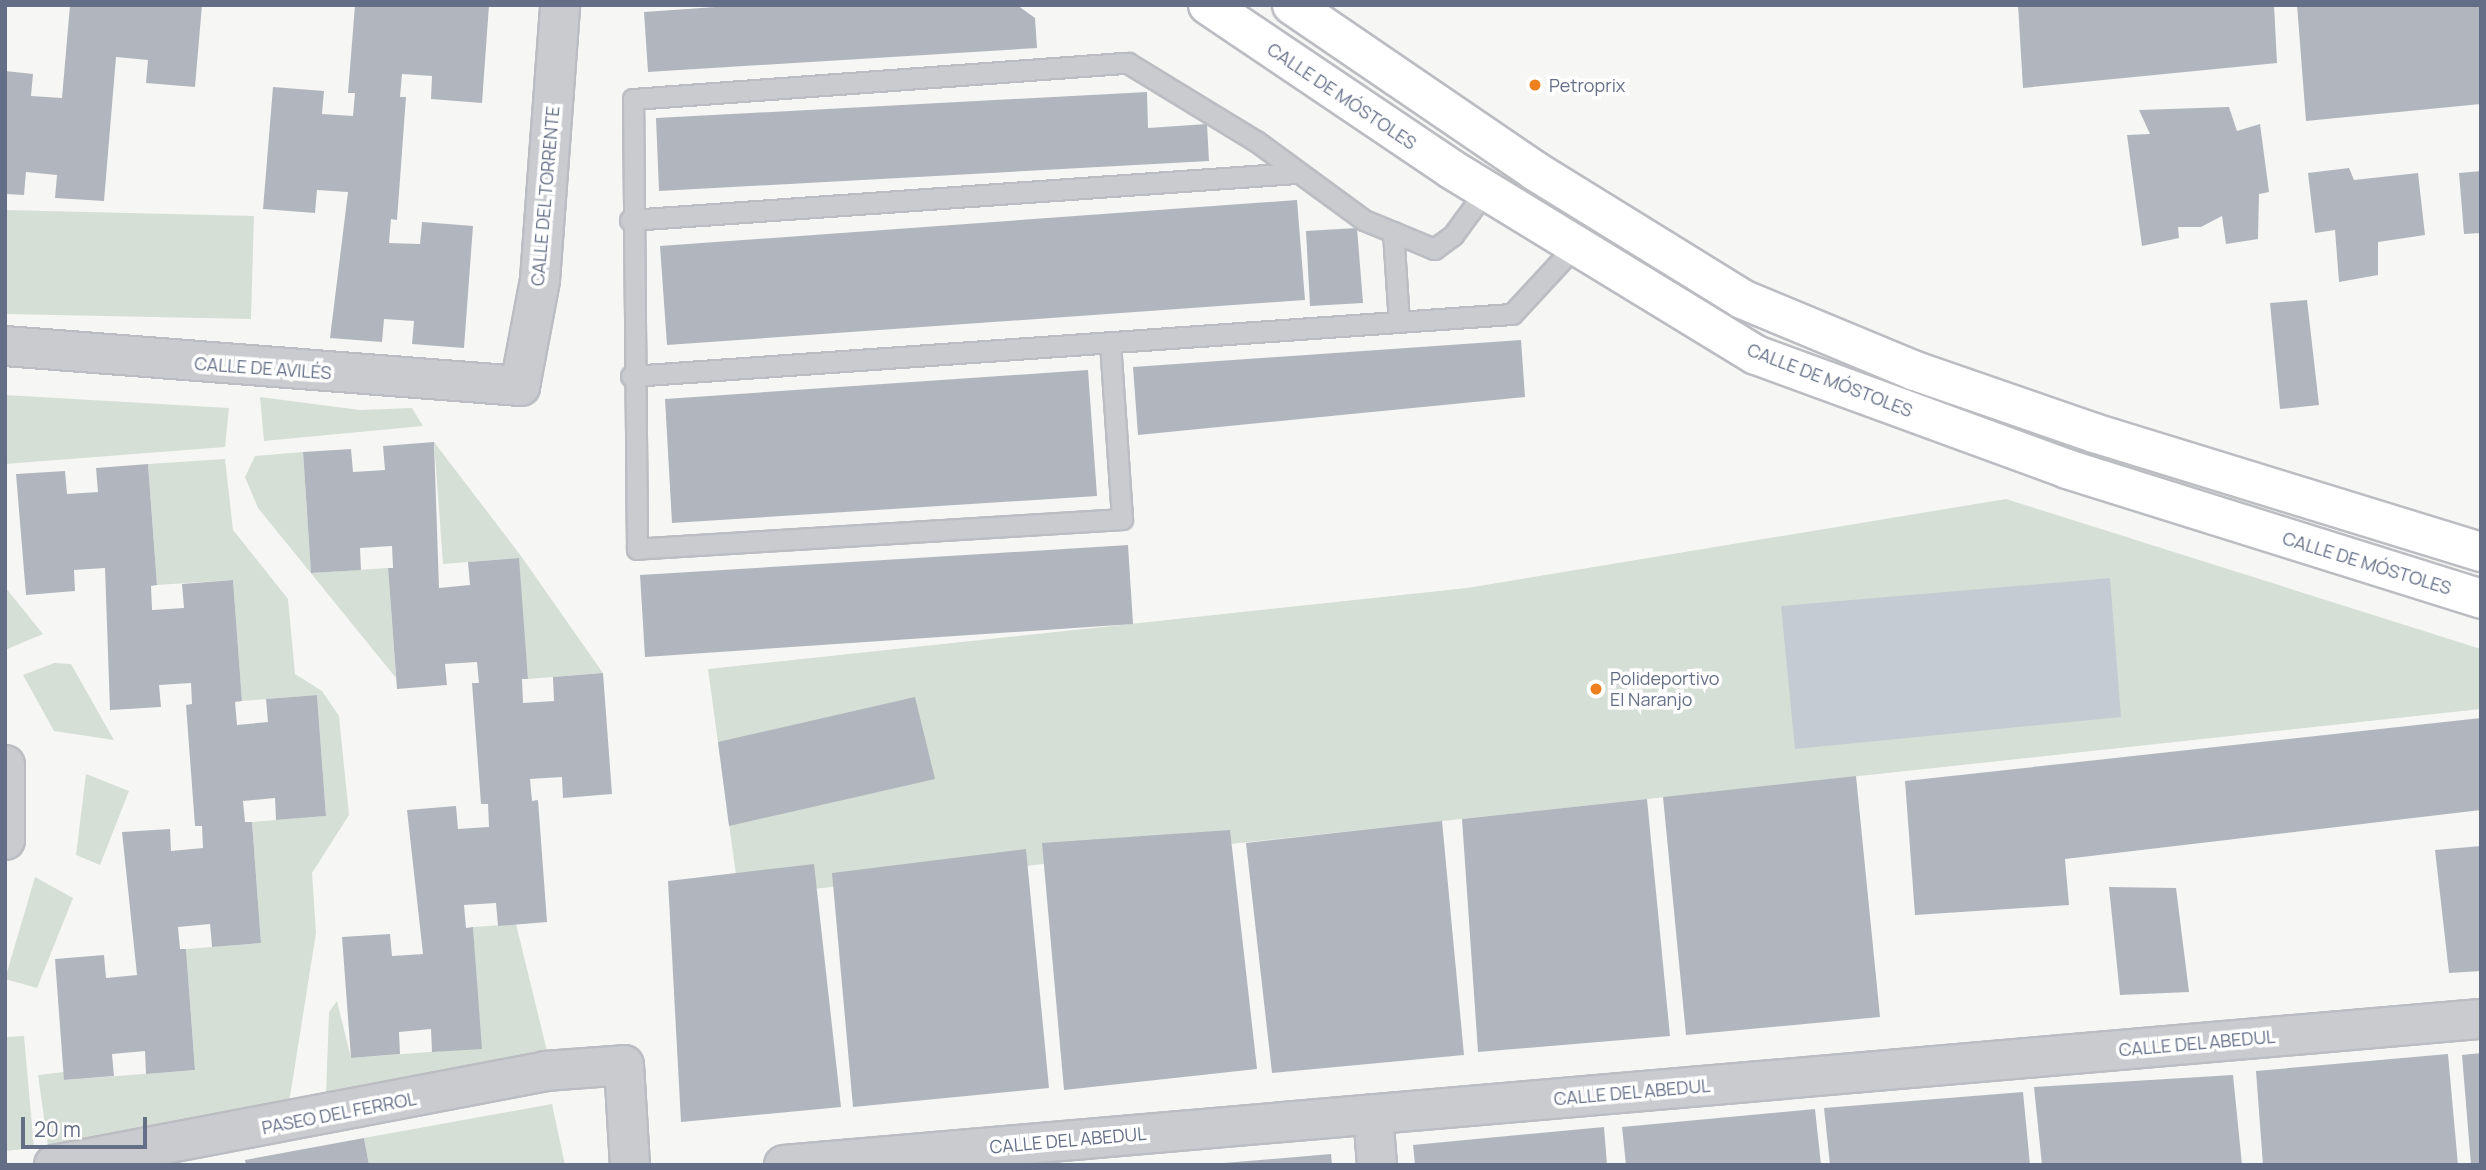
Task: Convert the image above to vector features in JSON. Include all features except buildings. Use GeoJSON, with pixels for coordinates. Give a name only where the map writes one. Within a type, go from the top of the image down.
{"type":"FeatureCollection","features":[{"type":"Feature","properties":{"kind":"main road","name":"CALLE DE MÓSTOLES"},"geometry":{"type":"LineString","coordinates":[[1208,5],[1486,190],[1756,355],[2067,469],[2481,599]]}},
{"type":"Feature","properties":{"kind":"main road"},"geometry":{"type":"LineString","coordinates":[[1292,5],[1535,171],[1742,299],[1915,371],[2094,433],[2481,552]]}},
{"type":"Feature","properties":{"kind":"street","name":"CALLE DEL TORRENTE"},"geometry":{"type":"LineString","coordinates":[[520,386],[540,280],[560,5]]}},
{"type":"Feature","properties":{"kind":"street","name":"CALLE DE AVILÉS"},"geometry":{"type":"LineString","coordinates":[[5,345],[520,386]]}},
{"type":"Feature","properties":{"kind":"street"},"geometry":{"type":"LineString","coordinates":[[5,765],[5,841]]}},
{"type":"Feature","properties":{"kind":"street","name":"CALLE DEL ABEDUL"},"geometry":{"type":"LineString","coordinates":[[784,1165],[2481,1019]]}},
{"type":"Feature","properties":{"kind":"street","name":"PASEO DEL FERROL"},"geometry":{"type":"LineString","coordinates":[[54,1165],[545,1071],[624,1065],[630,1165]]}},
{"type":"Feature","properties":{"kind":"street"},"geometry":{"type":"LineString","coordinates":[[1373,1114],[1377,1165]]}},
{"type":"Feature","properties":{"kind":"lane"},"geometry":{"type":"LineString","coordinates":[[1110,342],[1122,519],[637,549],[631,376],[630,220],[633,99],[1128,64],[1256,141],[1295,173],[1393,232],[1433,249],[1454,235],[1486,190]]}},
{"type":"Feature","properties":{"kind":"lane"},"geometry":{"type":"LineString","coordinates":[[630,220],[1295,173]]}},
{"type":"Feature","properties":{"kind":"lane"},"geometry":{"type":"LineString","coordinates":[[1393,232],[1399,322]]}},
{"type":"Feature","properties":{"kind":"lane"},"geometry":{"type":"LineString","coordinates":[[631,376],[1512,314],[1576,245]]}},
{"type":"Feature","properties":{"kind":"shaded area"},"geometry":{"type":"Polygon","coordinates":[[[5,210],[254,216],[251,319],[5,314],[5,210]]]}},
{"type":"Feature","properties":{"kind":"shaded area"},"geometry":{"type":"Polygon","coordinates":[[[5,395],[229,408],[225,447],[5,464],[5,395]]]}},
{"type":"Feature","properties":{"kind":"shaded area"},"geometry":{"type":"Polygon","coordinates":[[[260,397],[360,410],[412,408],[423,426],[264,441],[260,397]]]}},
{"type":"Feature","properties":{"kind":"shaded area"},"geometry":{"type":"Polygon","coordinates":[[[434,442],[521,556],[603,673],[528,679],[518,558],[443,564],[434,442]]]}},
{"type":"Feature","properties":{"kind":"shaded area"},"geometry":{"type":"Polygon","coordinates":[[[303,452],[311,573],[388,568],[396,678],[258,508],[245,477],[255,456],[303,452]]]}},
{"type":"Feature","properties":{"kind":"shaded area"},"geometry":{"type":"Polygon","coordinates":[[[225,459],[233,530],[288,599],[295,674],[322,691],[339,716],[349,815],[312,873],[316,933],[289,1103],[48,1146],[38,1075],[64,1072],[65,1080],[195,1070],[186,949],[261,943],[252,822],[326,816],[317,695],[242,701],[233,580],[157,585],[148,464],[225,459]]]}},
{"type":"Feature","properties":{"kind":"shaded area","name":"Polideportivo El Naranjo"},"geometry":{"type":"Polygon","coordinates":[[[2006,499],[2481,649],[2481,709],[739,897],[708,669],[1467,588],[2006,499]]]}},
{"type":"Feature","properties":{"kind":"shaded area"},"geometry":{"type":"Polygon","coordinates":[[[2110,578],[2121,717],[1795,749],[1781,606],[2110,578]]]}},
{"type":"Feature","properties":{"kind":"shaded area"},"geometry":{"type":"Polygon","coordinates":[[[5,587],[43,634],[5,650],[5,587]]]}},
{"type":"Feature","properties":{"kind":"shaded area"},"geometry":{"type":"Polygon","coordinates":[[[54,663],[71,664],[114,740],[54,731],[23,675],[54,663]]]}},
{"type":"Feature","properties":{"kind":"shaded area"},"geometry":{"type":"Polygon","coordinates":[[[86,774],[129,791],[100,865],[76,855],[86,774]]]}},
{"type":"Feature","properties":{"kind":"shaded area"},"geometry":{"type":"Polygon","coordinates":[[[35,877],[73,898],[37,988],[5,979],[35,877]]]}},
{"type":"Feature","properties":{"kind":"shaded area"},"geometry":{"type":"Polygon","coordinates":[[[516,924],[547,1051],[326,1094],[329,1012],[337,1001],[351,1058],[481,1048],[473,927],[516,924]]]}},
{"type":"Feature","properties":{"kind":"shaded area"},"geometry":{"type":"Polygon","coordinates":[[[24,1036],[34,1148],[5,1151],[5,1037],[24,1036]]]}},
{"type":"Feature","properties":{"kind":"shaded area"},"geometry":{"type":"Polygon","coordinates":[[[552,1104],[565,1165],[369,1165],[364,1138],[552,1104]]]}},
{"type":"Feature","properties":{"kind":"place","name":"Petroprix"},"geometry":{"type":"Point","coordinates":[1535,85]}},
{"type":"Feature","properties":{"kind":"place","name":"Polideportivo El Naranjo"},"geometry":{"type":"Point","coordinates":[1596,689]}}]}
